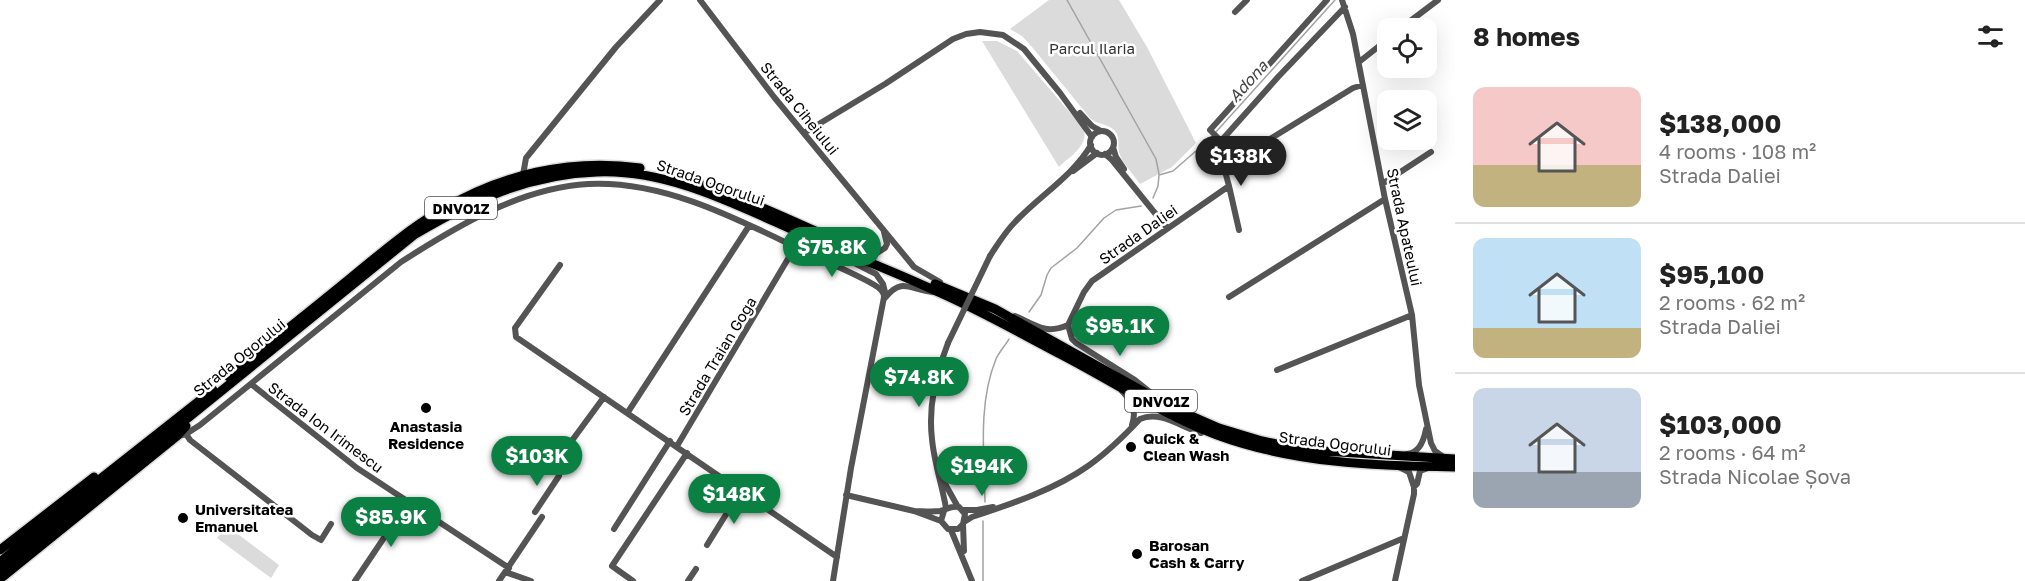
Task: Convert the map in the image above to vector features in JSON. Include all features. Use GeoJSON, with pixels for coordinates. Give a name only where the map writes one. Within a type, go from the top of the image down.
{"type":"FeatureCollection","features":[{"type":"Feature","properties":{"kind":"highway","name":"Strada Ogorului"},"geometry":{"type":"LineString","coordinates":[[0,570],[169,424],[421,223],[477,192],[523,175],[579,165],[648,169],[701,184],[994,309],[1157,399],[1202,421],[1262,441],[1306,450],[1380,456],[1455,458]]}},
{"type":"Feature","properties":{"kind":"highway","name":"Strada Ogorului"},"geometry":{"type":"LineString","coordinates":[[0,562],[213,398],[414,236],[447,215],[482,198],[523,183],[547,177],[597,172],[656,177],[709,195],[939,292],[1074,361],[1165,411],[1217,435],[1301,457],[1397,466],[1455,467]]}},
{"type":"Feature","properties":{"kind":"highway"},"geometry":{"type":"LineString","coordinates":[[0,579],[182,435],[213,398]]}},
{"type":"Feature","properties":{"kind":"highway"},"geometry":{"type":"LineString","coordinates":[[0,550],[146,435],[169,424]]}},
{"type":"Feature","properties":{"kind":"street"},"geometry":{"type":"LineString","coordinates":[[523,175],[526,158],[616,47],[660,0]]}},
{"type":"Feature","properties":{"kind":"street","name":"Strada Ciheiului"},"geometry":{"type":"LineString","coordinates":[[700,0],[804,133],[914,267],[964,296]]}},
{"type":"Feature","properties":{"kind":"street"},"geometry":{"type":"LineString","coordinates":[[1235,12],[1247,0]]}},
{"type":"Feature","properties":{"kind":"street"},"geometry":{"type":"LineString","coordinates":[[1221,141],[1210,130],[1327,0]]}},
{"type":"Feature","properties":{"kind":"street"},"geometry":{"type":"LineString","coordinates":[[1414,18],[1438,0]]}},
{"type":"Feature","properties":{"kind":"street"},"geometry":{"type":"LineString","coordinates":[[1239,230],[1219,149],[1221,141],[1344,2]]}},
{"type":"Feature","properties":{"kind":"street","name":"Strada Apateului"},"geometry":{"type":"LineString","coordinates":[[1344,2],[1359,62],[1385,199],[1412,315],[1419,385],[1427,426],[1435,451],[1441,456],[1455,458]]}},
{"type":"Feature","properties":{"kind":"street"},"geometry":{"type":"LineString","coordinates":[[804,133],[953,39],[966,34],[991,32],[1013,41],[1024,50],[1060,93],[1092,126],[1112,135],[1116,157],[1135,187],[1167,228]]}},
{"type":"Feature","properties":{"kind":"street"},"geometry":{"type":"LineString","coordinates":[[1359,62],[1377,48]]}},
{"type":"Feature","properties":{"kind":"street"},"geometry":{"type":"LineString","coordinates":[[1269,67],[1278,77]]}},
{"type":"Feature","properties":{"kind":"street"},"geometry":{"type":"LineString","coordinates":[[1270,139],[1353,88],[1363,85]]}},
{"type":"Feature","properties":{"kind":"street"},"geometry":{"type":"LineString","coordinates":[[1060,93],[1101,154],[1135,187]]}},
{"type":"Feature","properties":{"kind":"street"},"geometry":{"type":"LineString","coordinates":[[941,521],[945,509],[941,477],[932,442],[931,406],[938,371],[948,343],[990,256],[1015,222],[1086,153],[1091,141],[1101,131]]}},
{"type":"Feature","properties":{"kind":"street"},"geometry":{"type":"LineString","coordinates":[[1056,184],[1113,147]]}},
{"type":"Feature","properties":{"kind":"street"},"geometry":{"type":"LineString","coordinates":[[1382,183],[1431,152]]}},
{"type":"Feature","properties":{"kind":"street"},"geometry":{"type":"LineString","coordinates":[[331,525],[321,540],[312,535],[182,435],[200,425],[401,262],[480,216],[547,191],[591,184],[633,187],[683,199],[749,226],[880,288],[884,298]]}},
{"type":"Feature","properties":{"kind":"street","name":"Strada Daliei"},"geometry":{"type":"LineString","coordinates":[[1068,325],[1092,281],[1229,186]]}},
{"type":"Feature","properties":{"kind":"street"},"geometry":{"type":"LineString","coordinates":[[1228,297],[1385,199]]}},
{"type":"Feature","properties":{"kind":"street"},"geometry":{"type":"LineString","coordinates":[[800,225],[829,232],[873,253],[885,248],[886,238],[883,229]]}},
{"type":"Feature","properties":{"kind":"street"},"geometry":{"type":"LineString","coordinates":[[628,412],[749,226]]}},
{"type":"Feature","properties":{"kind":"street"},"geometry":{"type":"LineString","coordinates":[[806,236],[826,250],[879,277],[883,284],[884,298],[846,495],[833,581]]}},
{"type":"Feature","properties":{"kind":"street","name":"Strada Traian Goga"},"geometry":{"type":"LineString","coordinates":[[677,446],[795,247]]}},
{"type":"Feature","properties":{"kind":"street"},"geometry":{"type":"LineString","coordinates":[[560,265],[515,328],[516,337],[837,556]]}},
{"type":"Feature","properties":{"kind":"street"},"geometry":{"type":"LineString","coordinates":[[884,298],[896,286],[901,285],[926,292],[939,292]]}},
{"type":"Feature","properties":{"kind":"street"},"geometry":{"type":"LineString","coordinates":[[994,309],[1047,330],[1068,325],[1072,339],[1076,343],[1135,380],[1157,399]]}},
{"type":"Feature","properties":{"kind":"street"},"geometry":{"type":"LineString","coordinates":[[1277,370],[1412,315]]}},
{"type":"Feature","properties":{"kind":"street"},"geometry":{"type":"LineString","coordinates":[[1074,361],[1129,398],[1134,414],[1131,428]]}},
{"type":"Feature","properties":{"kind":"street","name":"Strada Ion Irimescu"},"geometry":{"type":"LineString","coordinates":[[250,384],[357,468],[507,570],[531,581]]}},
{"type":"Feature","properties":{"kind":"street"},"geometry":{"type":"LineString","coordinates":[[566,461],[568,446],[604,397]]}},
{"type":"Feature","properties":{"kind":"street"},"geometry":{"type":"LineString","coordinates":[[846,495],[914,511],[941,521],[951,530],[958,529],[964,523],[1073,476],[1105,453],[1140,419],[1155,416],[1199,432],[1217,435]]}},
{"type":"Feature","properties":{"kind":"street"},"geometry":{"type":"LineString","coordinates":[[1380,456],[1411,454],[1423,442],[1427,426]]}},
{"type":"Feature","properties":{"kind":"street"},"geometry":{"type":"LineString","coordinates":[[614,529],[670,441]]}},
{"type":"Feature","properties":{"kind":"street"},"geometry":{"type":"LineString","coordinates":[[633,581],[612,566],[687,453]]}},
{"type":"Feature","properties":{"kind":"street"},"geometry":{"type":"LineString","coordinates":[[1397,466],[1409,472],[1414,487]]}},
{"type":"Feature","properties":{"kind":"street"},"geometry":{"type":"LineString","coordinates":[[1395,581],[1414,487],[1420,471],[1439,467]]}},
{"type":"Feature","properties":{"kind":"street"},"geometry":{"type":"LineString","coordinates":[[535,512],[559,476]]}},
{"type":"Feature","properties":{"kind":"street"},"geometry":{"type":"LineString","coordinates":[[941,477],[951,498],[965,518],[965,561]]}},
{"type":"Feature","properties":{"kind":"street"},"geometry":{"type":"LineString","coordinates":[[706,545],[740,492]]}},
{"type":"Feature","properties":{"kind":"street"},"geometry":{"type":"LineString","coordinates":[[355,581],[408,502]]}},
{"type":"Feature","properties":{"kind":"street"},"geometry":{"type":"LineString","coordinates":[[914,511],[945,509],[954,506],[960,509],[977,510],[1002,506]]}},
{"type":"Feature","properties":{"kind":"street"},"geometry":{"type":"LineString","coordinates":[[499,581],[542,517]]}},
{"type":"Feature","properties":{"kind":"street"},"geometry":{"type":"LineString","coordinates":[[951,530],[972,581]]}},
{"type":"Feature","properties":{"kind":"street"},"geometry":{"type":"LineString","coordinates":[[1302,581],[1404,538]]}},
{"type":"Feature","properties":{"kind":"street"},"geometry":{"type":"LineString","coordinates":[[688,581],[696,569]]}},
{"type":"Feature","properties":{"kind":"green space","name":"Parcul Ilaria"},"geometry":{"type":"Polygon","coordinates":[[[1049,0],[1119,0],[1147,47],[1196,143],[1172,167],[1140,184],[1125,165],[1118,149],[1118,138],[1114,130],[1090,118],[1032,47],[1022,36],[1010,29],[1049,0]]]}},
{"type":"Feature","properties":{"kind":"green space"},"geometry":{"type":"Polygon","coordinates":[[[982,41],[997,41],[1017,51],[1084,129],[1085,135],[1081,146],[1059,167],[982,41]]]}},
{"type":"Feature","properties":{"kind":"green space"},"geometry":{"type":"Polygon","coordinates":[[[227,526],[279,565],[271,578],[217,538],[227,526]]]}},
{"type":"Feature","properties":{"kind":"waterway"},"geometry":{"type":"LineString","coordinates":[[1067,0],[1156,159],[1159,174]]}},
{"type":"Feature","properties":{"kind":"waterway","name":"Adona"},"geometry":{"type":"LineString","coordinates":[[1215,133],[1335,0]]}},
{"type":"Feature","properties":{"kind":"waterway","name":"Adona"},"geometry":{"type":"LineString","coordinates":[[1153,198],[1158,186],[1159,175],[1173,171],[1212,137]]}},
{"type":"Feature","properties":{"kind":"waterway","name":"Adona"},"geometry":{"type":"LineString","coordinates":[[1029,312],[1041,295],[1051,268],[1077,248],[1104,218],[1116,210],[1141,206]]}},
{"type":"Feature","properties":{"kind":"waterway","name":"Adona"},"geometry":{"type":"LineString","coordinates":[[985,502],[984,411],[990,376],[996,359],[1009,339]]}},
{"type":"Feature","properties":{"kind":"waterway","name":"Adona"},"geometry":{"type":"LineString","coordinates":[[983,521],[983,581]]}},
{"type":"Feature","properties":{"kind":"place","name":"Anastasia Residence"},"geometry":{"type":"Point","coordinates":[426,408]}},
{"type":"Feature","properties":{"kind":"place","name":"Quick & Clean Wash"},"geometry":{"type":"Point","coordinates":[1131,447]}},
{"type":"Feature","properties":{"kind":"place","name":"Universitatea Emanuel"},"geometry":{"type":"Point","coordinates":[183,518]}},
{"type":"Feature","properties":{"kind":"place","name":"Barosan Cash & Carry"},"geometry":{"type":"Point","coordinates":[1137,554]}}]}
